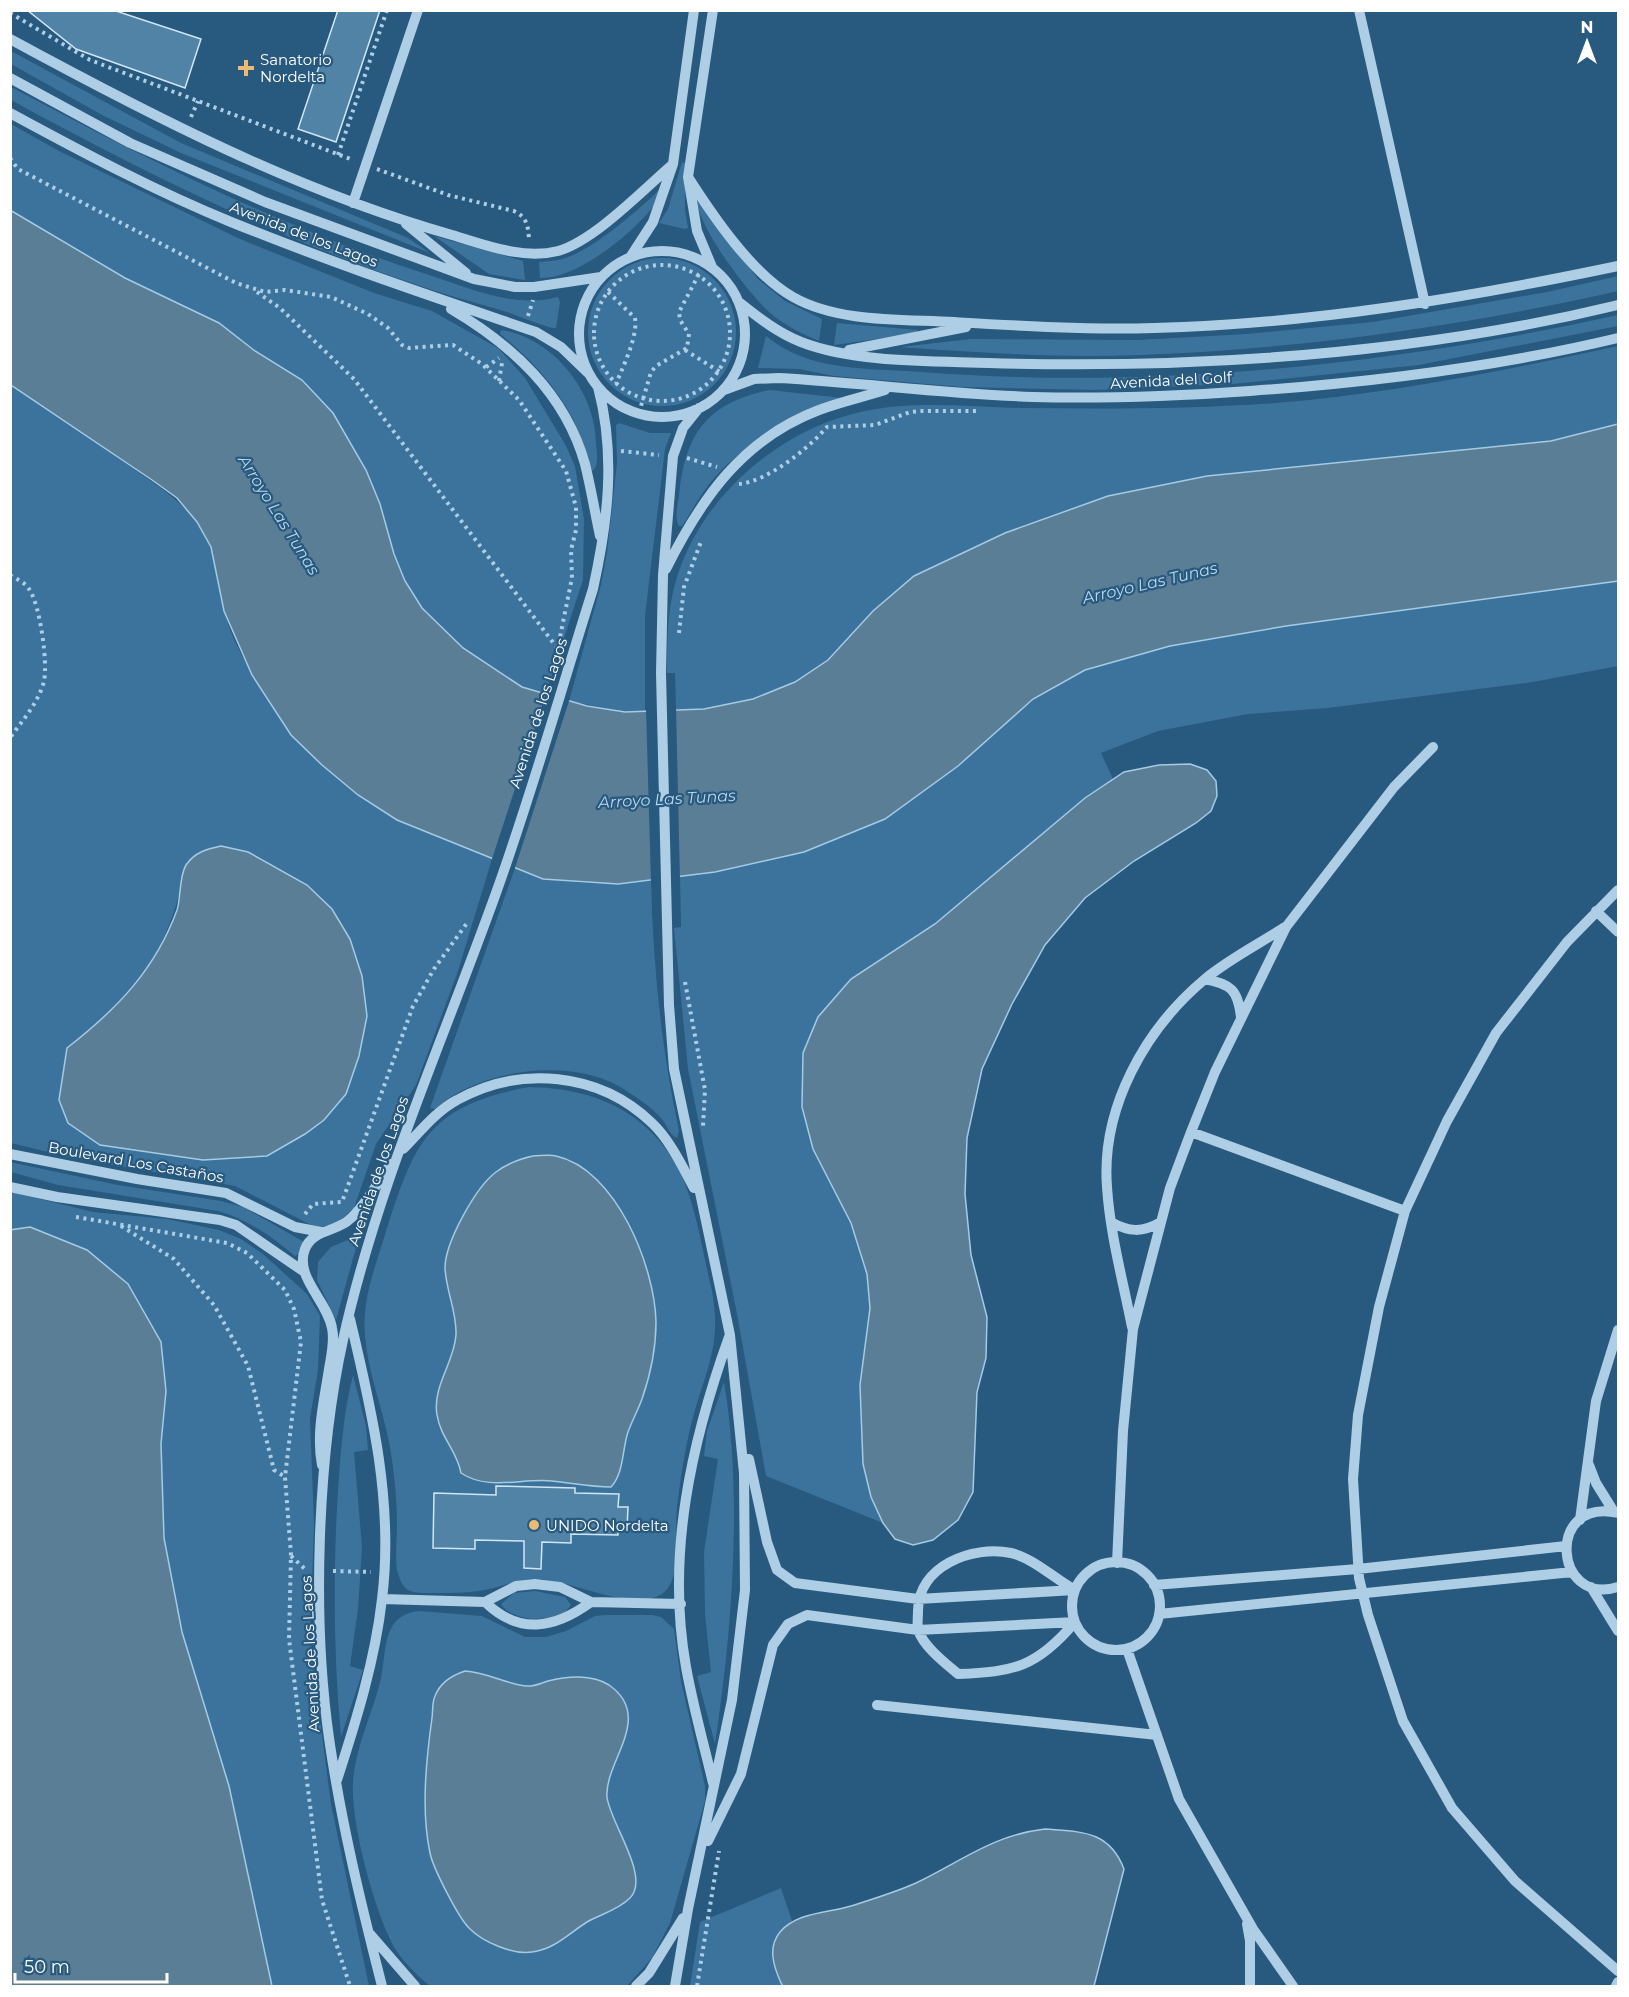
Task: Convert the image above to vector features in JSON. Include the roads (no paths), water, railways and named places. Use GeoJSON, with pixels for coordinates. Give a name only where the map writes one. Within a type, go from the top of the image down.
{"type":"FeatureCollection","features":[{"type":"Feature","properties":{"kind":"street"},"geometry":{"type":"LineString","coordinates":[[353,204],[418,10]]}},
{"type":"Feature","properties":{"kind":"street"},"geometry":{"type":"LineString","coordinates":[[631,256],[651,251],[672,251],[693,256],[709,265],[729,283],[740,303],[745,326],[744,349],[731,379],[724,390],[699,408],[682,415],[663,417],[639,413],[610,398],[588,373],[580,342],[581,313],[599,279],[631,256],[653,222],[673,164],[694,10]]}},
{"type":"Feature","properties":{"kind":"street"},"geometry":{"type":"LineString","coordinates":[[709,265],[697,231],[688,177],[690,150],[713,10]]}},
{"type":"Feature","properties":{"kind":"street"},"geometry":{"type":"LineString","coordinates":[[1359,10],[1425,304]]}},
{"type":"Feature","properties":{"kind":"street"},"geometry":{"type":"LineString","coordinates":[[10,39],[146,112],[353,204],[510,251],[531,254],[557,251],[579,243],[673,164]]}},
{"type":"Feature","properties":{"kind":"street","name":"Avenida de los Lagos"},"geometry":{"type":"LineString","coordinates":[[10,78],[130,142],[265,202],[474,279],[515,287],[534,287],[599,279]]}},
{"type":"Feature","properties":{"kind":"street","name":"Avenida de los Lagos"},"geometry":{"type":"LineString","coordinates":[[10,113],[98,161],[229,222],[435,299],[524,327],[561,346],[588,373]]}},
{"type":"Feature","properties":{"kind":"street"},"geometry":{"type":"LineString","coordinates":[[675,148],[690,150]]}},
{"type":"Feature","properties":{"kind":"street"},"geometry":{"type":"LineString","coordinates":[[688,177],[705,204],[774,284],[793,297],[840,313],[981,324],[1154,328],[1295,319],[1425,304],[1618,266]]}},
{"type":"Feature","properties":{"kind":"street"},"geometry":{"type":"LineString","coordinates":[[402,220],[474,279]]}},
{"type":"Feature","properties":{"kind":"street"},"geometry":{"type":"LineString","coordinates":[[435,299],[493,335],[511,349],[534,373],[554,401],[580,453],[602,548]]}},
{"type":"Feature","properties":{"kind":"street","name":"Avenida del Golf"},"geometry":{"type":"LineString","coordinates":[[740,303],[773,329],[801,342],[838,352],[984,363],[1103,366],[1198,364],[1316,355],[1414,344],[1501,331],[1618,305]]}},
{"type":"Feature","properties":{"kind":"street"},"geometry":{"type":"LineString","coordinates":[[838,352],[981,324]]}},
{"type":"Feature","properties":{"kind":"street","name":"Avenida del Golf"},"geometry":{"type":"LineString","coordinates":[[724,390],[754,379],[771,378],[963,394],[1115,398],[1322,386],[1408,377],[1506,362],[1618,338]]}},
{"type":"Feature","properties":{"kind":"street","name":"Avenida de los Lagos"},"geometry":{"type":"LineString","coordinates":[[382,1986],[354,1876],[324,1693],[321,1570],[324,1478],[331,1412],[349,1316],[376,1216],[497,891],[593,589],[602,548],[610,449],[598,387]]}},
{"type":"Feature","properties":{"kind":"street"},"geometry":{"type":"LineString","coordinates":[[663,575],[687,527],[712,489],[742,457],[783,427],[819,410],[892,388]]}},
{"type":"Feature","properties":{"kind":"street"},"geometry":{"type":"LineString","coordinates":[[675,1986],[688,1909],[732,1700],[746,1590],[741,1424],[730,1335],[674,1069],[669,1005],[660,673],[663,575],[673,456],[683,428],[699,408]]}},
{"type":"Feature","properties":{"kind":"street"},"geometry":{"type":"LineString","coordinates":[[1117,1563],[1123,1431],[1133,1329],[1161,1222],[1191,1132],[1241,1018],[1286,927],[1394,787],[1433,747]]}},
{"type":"Feature","properties":{"kind":"street"},"geometry":{"type":"LineString","coordinates":[[1618,890],[1567,942],[1496,1034],[1447,1120],[1405,1211],[1379,1306],[1358,1415],[1353,1479],[1358,1569],[1363,1594],[1403,1721],[1452,1808],[1515,1881],[1618,1971]]}},
{"type":"Feature","properties":{"kind":"street"},"geometry":{"type":"LineString","coordinates":[[1596,912],[1618,932]]}},
{"type":"Feature","properties":{"kind":"street"},"geometry":{"type":"LineString","coordinates":[[1133,1329],[1106,1186],[1109,1145],[1116,1112],[1128,1079],[1159,1026],[1205,979],[1286,927]]}},
{"type":"Feature","properties":{"kind":"street"},"geometry":{"type":"LineString","coordinates":[[1205,979],[1224,983],[1232,990],[1239,1001],[1241,1018]]}},
{"type":"Feature","properties":{"kind":"street"},"geometry":{"type":"LineString","coordinates":[[303,1271],[306,1246],[321,1232],[349,1221],[399,1153],[455,1101],[490,1084],[529,1077],[568,1079],[623,1100],[652,1123],[677,1156],[700,1199]]}},
{"type":"Feature","properties":{"kind":"street"},"geometry":{"type":"LineString","coordinates":[[1191,1132],[1405,1211]]}},
{"type":"Feature","properties":{"kind":"street","name":"Boulevard Los Castaños"},"geometry":{"type":"LineString","coordinates":[[10,1154],[137,1179],[226,1193],[295,1227],[321,1232]]}},
{"type":"Feature","properties":{"kind":"street"},"geometry":{"type":"LineString","coordinates":[[10,1187],[57,1197],[220,1220],[236,1226],[303,1271],[316,1290],[332,1329],[333,1345],[320,1426],[319,1448],[324,1478]]}},
{"type":"Feature","properties":{"kind":"street"},"geometry":{"type":"LineString","coordinates":[[1111,1222],[1123,1229],[1138,1231],[1161,1222]]}},
{"type":"Feature","properties":{"kind":"street"},"geometry":{"type":"LineString","coordinates":[[337,1783],[369,1672],[382,1599],[384,1573],[383,1485],[374,1415],[349,1316]]}},
{"type":"Feature","properties":{"kind":"street"},"geometry":{"type":"LineString","coordinates":[[1580,1520],[1596,1401],[1618,1330]]}},
{"type":"Feature","properties":{"kind":"street"},"geometry":{"type":"LineString","coordinates":[[714,1789],[686,1668],[681,1604],[683,1521],[691,1461],[706,1400],[730,1335]]}},
{"type":"Feature","properties":{"kind":"street"},"geometry":{"type":"LineString","coordinates":[[741,1424],[767,1542],[777,1570],[795,1583],[918,1599],[1075,1590]]}},
{"type":"Feature","properties":{"kind":"street"},"geometry":{"type":"LineString","coordinates":[[1587,1459],[1596,1483],[1616,1512]]}},
{"type":"Feature","properties":{"kind":"street"},"geometry":{"type":"LineString","coordinates":[[1616,1512],[1596,1511],[1580,1520],[1569,1534],[1566,1546],[1572,1572],[1591,1587],[1618,1630]]}},
{"type":"Feature","properties":{"kind":"street"},"geometry":{"type":"LineString","coordinates":[[1154,1585],[1358,1569],[1566,1546]]}},
{"type":"Feature","properties":{"kind":"street"},"geometry":{"type":"LineString","coordinates":[[1075,1590],[1013,1554],[988,1550],[945,1564],[930,1579],[918,1599],[918,1630],[934,1652],[958,1674],[1004,1672],[1031,1662],[1061,1639],[1075,1623]]}},
{"type":"Feature","properties":{"kind":"street"},"geometry":{"type":"LineString","coordinates":[[1117,1563],[1142,1571],[1154,1585],[1160,1604],[1159,1614],[1148,1636],[1127,1649],[1102,1648],[1081,1634],[1072,1610],[1075,1590],[1093,1569],[1117,1563]]}},
{"type":"Feature","properties":{"kind":"street"},"geometry":{"type":"LineString","coordinates":[[1159,1614],[1572,1572]]}},
{"type":"Feature","properties":{"kind":"street"},"geometry":{"type":"LineString","coordinates":[[382,1599],[484,1602],[516,1586],[535,1584],[560,1587],[591,1602],[681,1604]]}},
{"type":"Feature","properties":{"kind":"street"},"geometry":{"type":"LineString","coordinates":[[1591,1587],[1604,1589],[1618,1587]]}},
{"type":"Feature","properties":{"kind":"street"},"geometry":{"type":"LineString","coordinates":[[484,1602],[497,1614],[515,1624],[535,1625],[560,1621],[591,1602]]}},
{"type":"Feature","properties":{"kind":"street"},"geometry":{"type":"LineString","coordinates":[[701,1854],[741,1774],[773,1645],[788,1624],[807,1615],[918,1630],[1075,1623]]}},
{"type":"Feature","properties":{"kind":"street"},"geometry":{"type":"LineString","coordinates":[[1127,1649],[1179,1799],[1245,1915],[1293,1986]]}},
{"type":"Feature","properties":{"kind":"street"},"geometry":{"type":"LineString","coordinates":[[877,1705],[1157,1735]]}},
{"type":"Feature","properties":{"kind":"street"},"geometry":{"type":"LineString","coordinates":[[636,1986],[649,1973],[688,1909]]}},
{"type":"Feature","properties":{"kind":"street"},"geometry":{"type":"LineString","coordinates":[[1245,1915],[1250,1941],[1250,1986]]}},
{"type":"Feature","properties":{"kind":"street"},"geometry":{"type":"LineString","coordinates":[[368,1932],[415,1986]]}},
{"type":"Feature","properties":{"kind":"street"},"geometry":{"type":"LineString","coordinates":[[1616,1986],[1618,1982]]}},
{"type":"Feature","properties":{"kind":"water","name":"Arroyo Las Tunas"},"geometry":{"type":"Polygon","coordinates":[[[10,210],[125,278],[219,323],[255,351],[302,380],[333,413],[366,470],[380,504],[394,554],[405,581],[422,608],[463,648],[522,687],[587,706],[625,712],[704,709],[753,699],[795,682],[828,660],[873,611],[914,576],[1005,533],[1108,496],[1207,476],[1551,441],[1618,424],[1618,581],[1286,626],[1170,646],[1085,670],[1033,699],[958,766],[885,819],[804,852],[715,872],[618,884],[543,879],[397,820],[358,795],[322,765],[291,735],[252,675],[224,611],[211,547],[197,522],[177,498],[11,385],[10,210]]]}},
{"type":"Feature","properties":{"kind":"water"},"geometry":{"type":"Polygon","coordinates":[[[1190,764],[1207,770],[1216,781],[1217,796],[1211,811],[1196,823],[1134,861],[1085,898],[1045,945],[1012,1004],[982,1069],[967,1138],[965,1194],[971,1255],[987,1317],[986,1358],[977,1392],[973,1492],[958,1520],[933,1540],[913,1545],[895,1539],[883,1523],[871,1497],[863,1464],[860,1385],[870,1308],[867,1274],[851,1223],[813,1149],[802,1107],[803,1053],[818,1017],[851,979],[935,924],[1085,798],[1124,772],[1159,765],[1190,764]]]}},
{"type":"Feature","properties":{"kind":"water"},"geometry":{"type":"Polygon","coordinates":[[[221,846],[248,852],[307,885],[332,909],[350,939],[362,976],[367,1016],[359,1056],[346,1094],[324,1120],[267,1156],[203,1160],[100,1145],[68,1123],[59,1100],[67,1048],[118,1003],[146,970],[168,932],[177,910],[182,875],[186,865],[197,854],[221,846]]]}},
{"type":"Feature","properties":{"kind":"water"},"geometry":{"type":"Polygon","coordinates":[[[533,1156],[556,1156],[577,1165],[597,1180],[614,1200],[640,1249],[654,1300],[655,1341],[648,1381],[628,1432],[621,1468],[611,1487],[552,1481],[493,1483],[471,1478],[461,1473],[437,1415],[436,1405],[440,1385],[456,1335],[445,1268],[450,1245],[471,1203],[488,1180],[509,1164],[533,1156]]]}},
{"type":"Feature","properties":{"kind":"water"},"geometry":{"type":"Polygon","coordinates":[[[30,1227],[87,1250],[128,1284],[161,1342],[166,1391],[161,1444],[164,1538],[182,1632],[229,1786],[272,1986],[11,1986],[10,1230],[30,1227]]]}},
{"type":"Feature","properties":{"kind":"water"},"geometry":{"type":"Polygon","coordinates":[[[465,1671],[481,1673],[526,1686],[563,1678],[595,1679],[609,1685],[622,1698],[628,1711],[628,1725],[608,1783],[607,1797],[633,1864],[636,1877],[635,1889],[630,1898],[620,1906],[587,1922],[548,1948],[532,1952],[516,1952],[490,1943],[476,1934],[465,1923],[447,1893],[430,1853],[427,1837],[425,1786],[433,1701],[437,1691],[444,1683],[465,1671]]]}},
{"type":"Feature","properties":{"kind":"water"},"geometry":{"type":"Polygon","coordinates":[[[1045,1829],[1082,1833],[1102,1840],[1118,1856],[1124,1869],[1094,1986],[783,1986],[781,1983],[774,1964],[774,1944],[780,1932],[795,1920],[851,1906],[892,1892],[916,1883],[993,1843],[1026,1832],[1045,1829]]]}},
{"type":"Feature","properties":{"kind":"place","name":"Sanatorio Nordelta"},"geometry":{"type":"Point","coordinates":[246,68]}},
{"type":"Feature","properties":{"kind":"place","name":"UNIDO Nordelta"},"geometry":{"type":"Point","coordinates":[534,1525]}}]}
